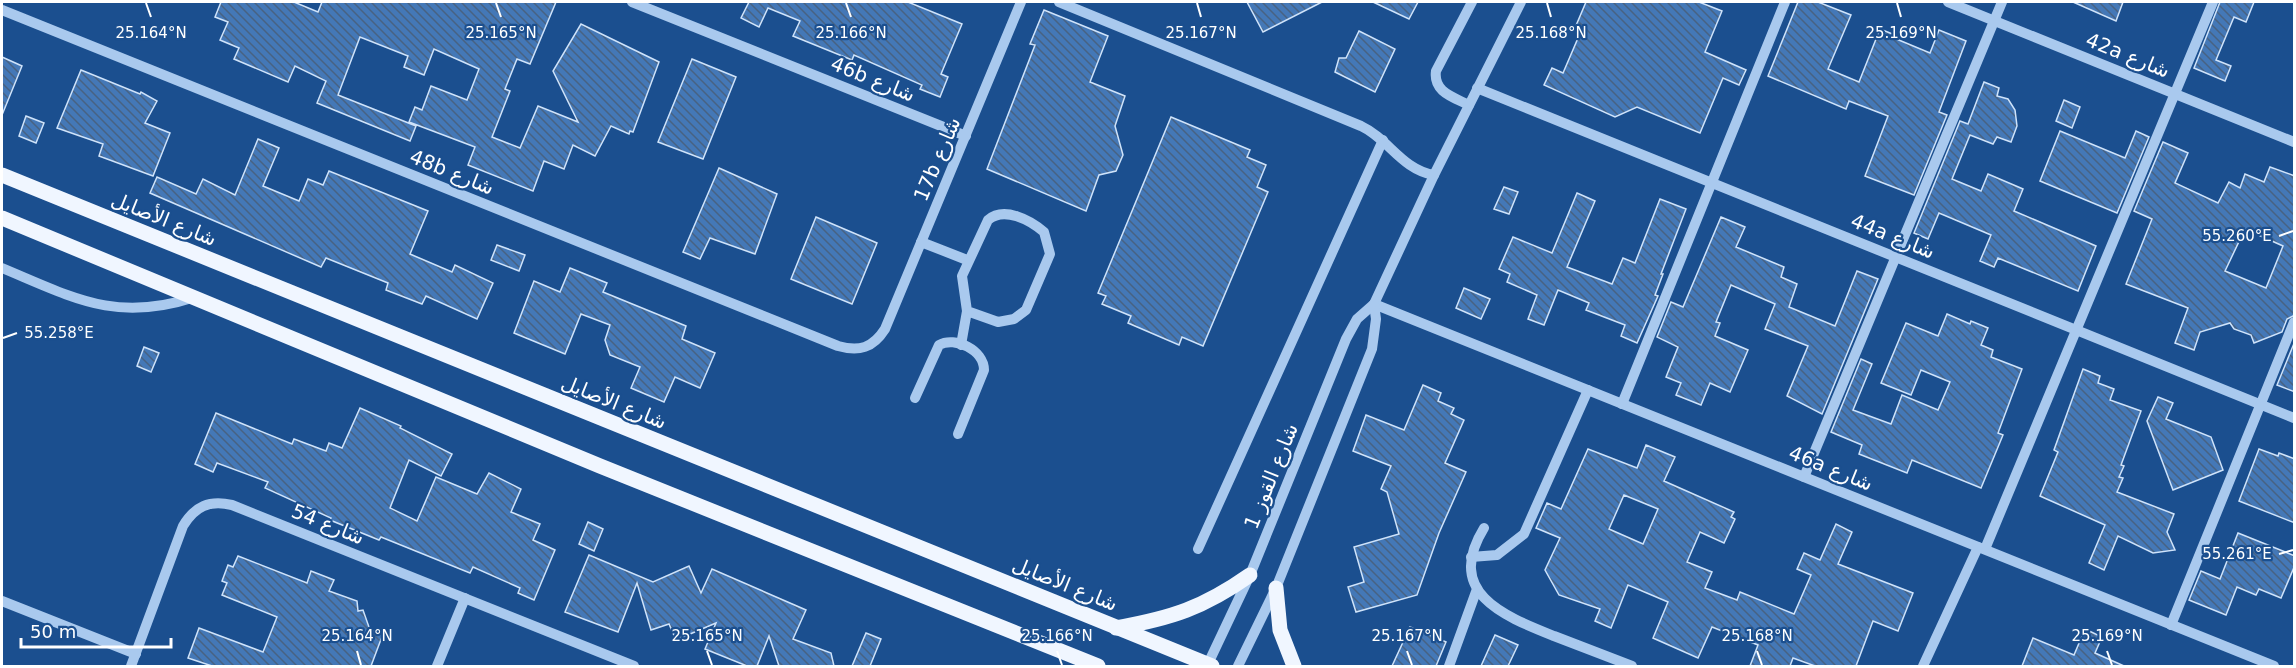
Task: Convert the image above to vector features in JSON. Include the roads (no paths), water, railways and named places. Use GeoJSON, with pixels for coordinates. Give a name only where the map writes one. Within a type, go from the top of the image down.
{"type":"FeatureCollection","features":[{"type":"Feature","properties":{"kind":"main road","name":"شارع الأصايل"},"geometry":{"type":"LineString","coordinates":[[2,175],[1209,666]]}},
{"type":"Feature","properties":{"kind":"main road"},"geometry":{"type":"LineString","coordinates":[[2,219],[600,466],[1085,663],[1098,666]]}},
{"type":"Feature","properties":{"kind":"main road"},"geometry":{"type":"LineString","coordinates":[[1116,628],[1191,610],[1225,592],[1250,574]]}},
{"type":"Feature","properties":{"kind":"main road"},"geometry":{"type":"LineString","coordinates":[[1276,588],[1280,630],[1294,666]]}},
{"type":"Feature","properties":{"kind":"street","name":"46b شارع"},"geometry":{"type":"LineString","coordinates":[[632,2],[966,136]]}},
{"type":"Feature","properties":{"kind":"street","name":"17b شارع"},"geometry":{"type":"LineString","coordinates":[[885,329],[1021,2]]}},
{"type":"Feature","properties":{"kind":"street"},"geometry":{"type":"LineString","coordinates":[[1059,2],[1361,126],[1383,140],[1409,166],[1434,175]]}},
{"type":"Feature","properties":{"kind":"street"},"geometry":{"type":"LineString","coordinates":[[1468,105],[1440,90],[1435,78],[1436,70],[1472,2]]}},
{"type":"Feature","properties":{"kind":"street","name":"شارع القوز 1"},"geometry":{"type":"LineString","coordinates":[[1209,666],[1250,574],[1346,339],[1357,319],[1374,304],[1468,105],[1521,2]]}},
{"type":"Feature","properties":{"kind":"street"},"geometry":{"type":"LineString","coordinates":[[1622,404],[1785,2]]}},
{"type":"Feature","properties":{"kind":"street","name":"42a شارع"},"geometry":{"type":"LineString","coordinates":[[1948,2],[2295,142]]}},
{"type":"Feature","properties":{"kind":"street"},"geometry":{"type":"LineString","coordinates":[[1804,477],[2002,2]]}},
{"type":"Feature","properties":{"kind":"street"},"geometry":{"type":"LineString","coordinates":[[1923,666],[1982,548],[2077,330],[2213,2]]}},
{"type":"Feature","properties":{"kind":"street","name":"48b شارع"},"geometry":{"type":"LineString","coordinates":[[2,10],[838,346],[861,349],[872,345],[885,329]]}},
{"type":"Feature","properties":{"kind":"street","name":"44a شارع"},"geometry":{"type":"LineString","coordinates":[[1478,88],[2295,418]]}},
{"type":"Feature","properties":{"kind":"street"},"geometry":{"type":"LineString","coordinates":[[1198,549],[1383,140]]}},
{"type":"Feature","properties":{"kind":"street"},"geometry":{"type":"LineString","coordinates":[[962,345],[967,311],[962,284],[967,260],[988,220],[999,214],[1012,215],[1044,232],[1050,246],[1047,261],[1030,303],[1020,315],[998,322],[967,311]]}},
{"type":"Feature","properties":{"kind":"street"},"geometry":{"type":"LineString","coordinates":[[921,242],[967,260]]}},
{"type":"Feature","properties":{"kind":"street"},"geometry":{"type":"LineString","coordinates":[[2,268],[72,297],[122,309],[163,306],[195,297]]}},
{"type":"Feature","properties":{"kind":"street","name":"شارع القوز 1"},"geometry":{"type":"LineString","coordinates":[[1238,666],[1276,588],[1372,349],[1376,327],[1374,304]]}},
{"type":"Feature","properties":{"kind":"street","name":"46a شارع"},"geometry":{"type":"LineString","coordinates":[[1374,304],[2274,666]]}},
{"type":"Feature","properties":{"kind":"street"},"geometry":{"type":"LineString","coordinates":[[2171,626],[2295,322]]}},
{"type":"Feature","properties":{"kind":"street"},"geometry":{"type":"LineString","coordinates":[[915,398],[935,348],[947,341],[962,345],[980,355],[984,369],[958,434]]}},
{"type":"Feature","properties":{"kind":"street"},"geometry":{"type":"LineString","coordinates":[[1471,557],[1497,555],[1524,534],[1588,390]]}},
{"type":"Feature","properties":{"kind":"street","name":"شارع 54"},"geometry":{"type":"LineString","coordinates":[[136,654],[183,526],[191,514],[203,505],[218,502],[232,505],[634,666]]}},
{"type":"Feature","properties":{"kind":"street"},"geometry":{"type":"LineString","coordinates":[[1484,528],[1475,542],[1471,557],[1471,572],[1477,589],[1487,603],[1500,613],[1632,666]]}},
{"type":"Feature","properties":{"kind":"street"},"geometry":{"type":"LineString","coordinates":[[1449,666],[1477,589]]}},
{"type":"Feature","properties":{"kind":"street"},"geometry":{"type":"LineString","coordinates":[[437,666],[465,598]]}},
{"type":"Feature","properties":{"kind":"street"},"geometry":{"type":"LineString","coordinates":[[2,601],[136,654],[131,666]]}}]}
